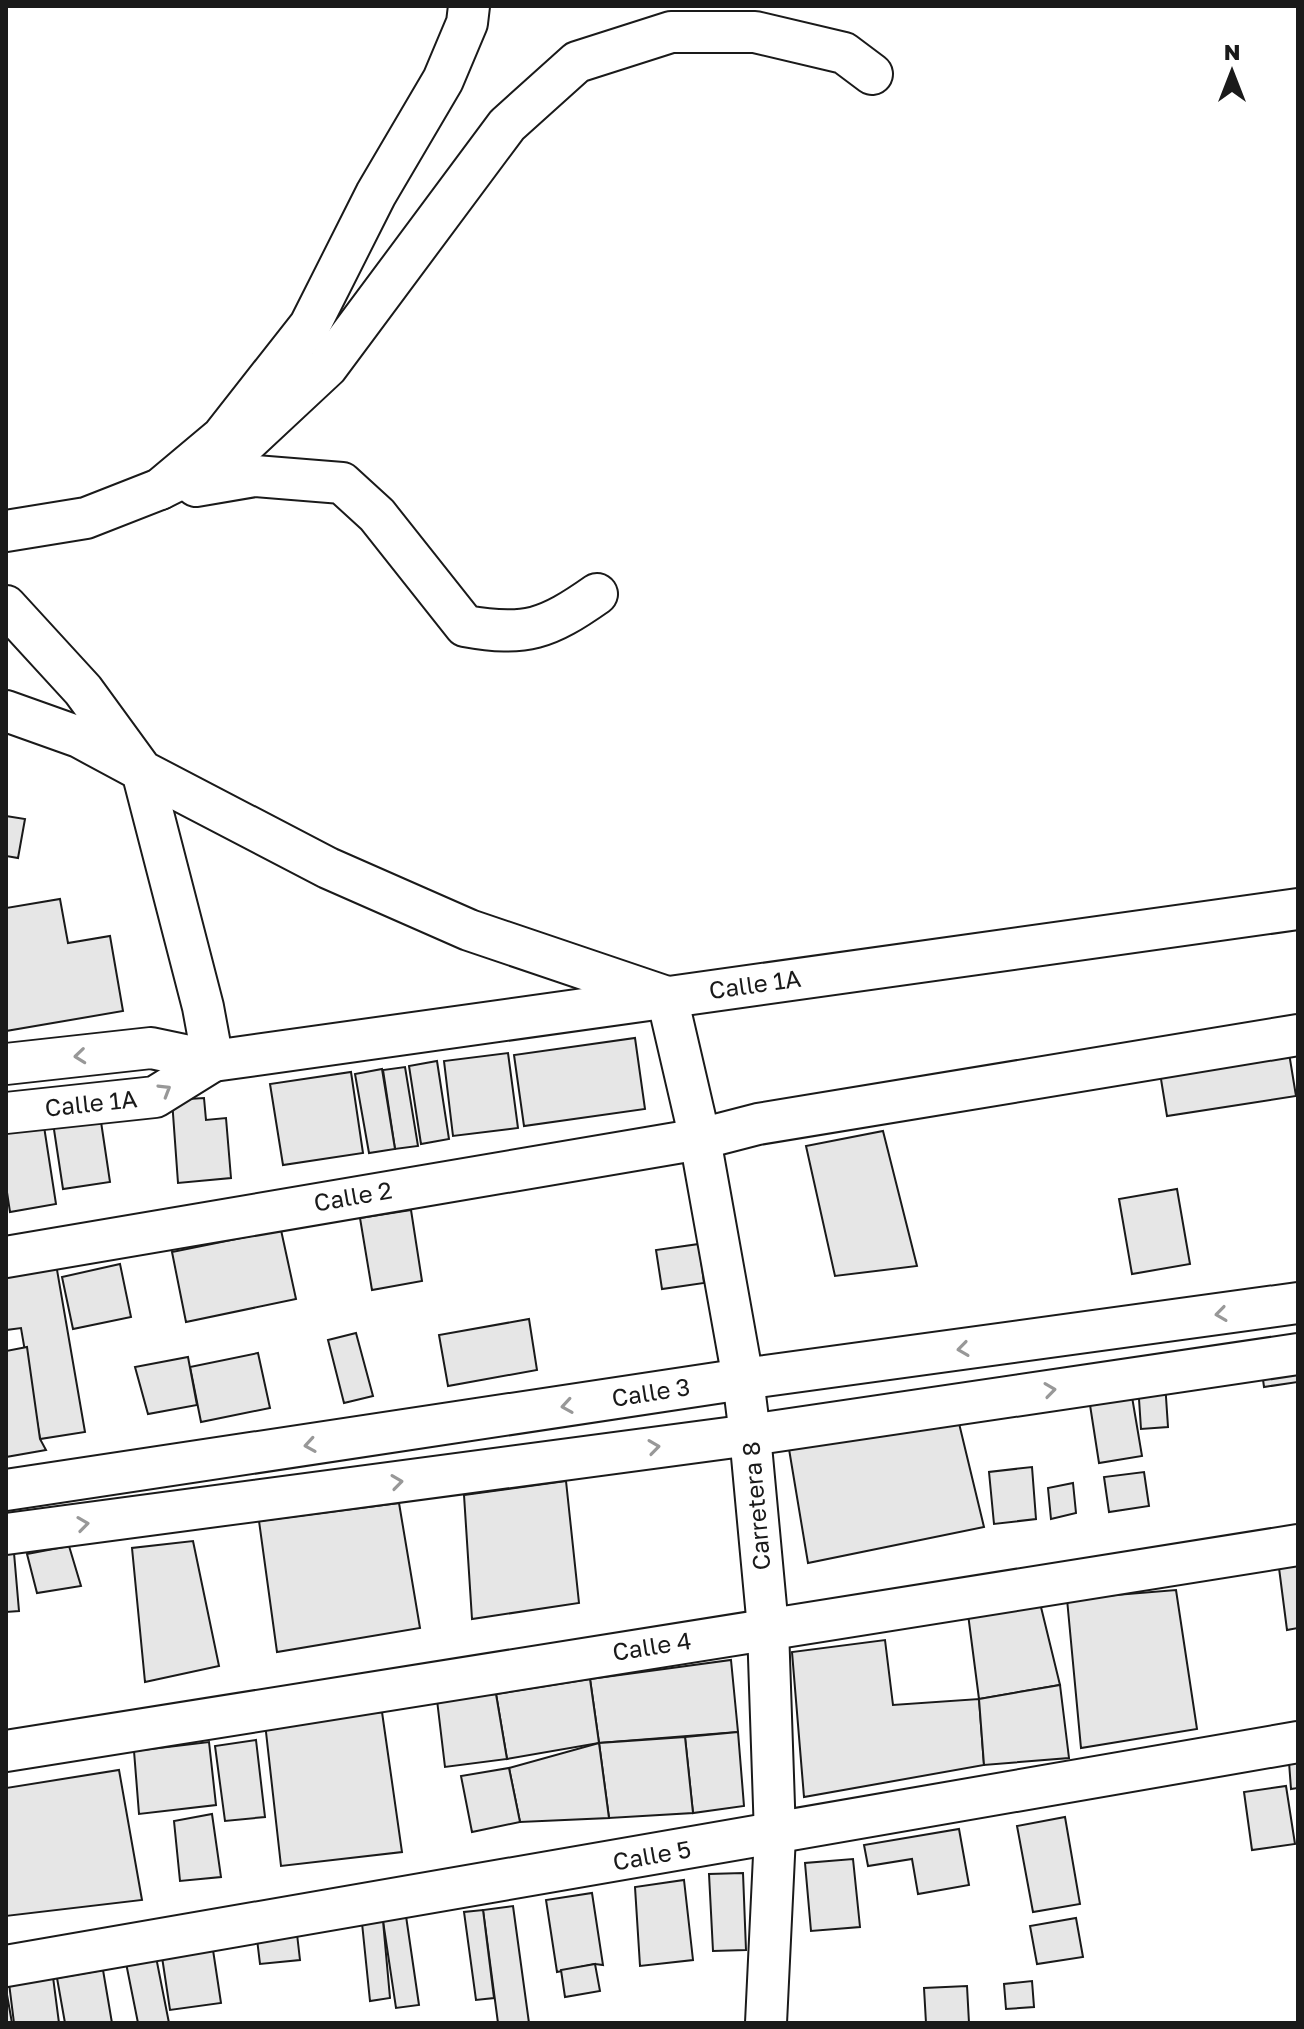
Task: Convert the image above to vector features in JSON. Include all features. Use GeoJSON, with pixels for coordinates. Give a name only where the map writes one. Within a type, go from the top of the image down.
{"type":"FeatureCollection","features":[{"type":"Feature","properties":{"kind":"street"},"geometry":{"type":"LineString","coordinates":[[160,489],[222,437],[310,325],[376,194],[443,80],[467,23],[469,6]]}},
{"type":"Feature","properties":{"kind":"street"},"geometry":{"type":"LineString","coordinates":[[6,531],[86,518],[160,489],[238,450],[327,367],[507,125],[577,62],[671,32],[755,32],[844,53],[872,74]]}},
{"type":"Feature","properties":{"kind":"street"},"geometry":{"type":"LineString","coordinates":[[160,489],[255,476],[342,483],[377,515],[465,626],[517,632],[561,619],[597,594]]}},
{"type":"Feature","properties":{"kind":"street"},"geometry":{"type":"LineString","coordinates":[[6,606],[83,690],[142,771],[203,1007],[213,1061]]}},
{"type":"Feature","properties":{"kind":"street"},"geometry":{"type":"LineString","coordinates":[[6,711],[79,737],[328,868],[469,930],[667,997]]}},
{"type":"Feature","properties":{"kind":"street","name":"Calle 1A"},"geometry":{"type":"LineString","coordinates":[[6,1064],[151,1048],[213,1061],[1298,909]]}},
{"type":"Feature","properties":{"kind":"street","name":"Carretera 8"},"geometry":{"type":"LineString","coordinates":[[667,997],[700,1139],[743,1379],[750,1435],[768,1628],[775,1835],[766,2023]]}},
{"type":"Feature","properties":{"kind":"street","name":"Calle 2"},"geometry":{"type":"LineString","coordinates":[[6,1257],[700,1139],[758,1124],[1298,1035]]}},
{"type":"Feature","properties":{"kind":"street","name":"Calle 1A"},"geometry":{"type":"LineString","coordinates":[[6,1113],[155,1097],[213,1061]]}},
{"type":"Feature","properties":{"kind":"street","name":"Calle 3"},"geometry":{"type":"LineString","coordinates":[[6,1490],[743,1379],[1298,1303]]}},
{"type":"Feature","properties":{"kind":"street"},"geometry":{"type":"LineString","coordinates":[[6,1534],[750,1435],[1298,1354]]}},
{"type":"Feature","properties":{"kind":"street","name":"Calle 4"},"geometry":{"type":"LineString","coordinates":[[6,1751],[1298,1545]]}},
{"type":"Feature","properties":{"kind":"street","name":"Calle 5"},"geometry":{"type":"LineString","coordinates":[[6,1966],[1298,1742]]}},
{"type":"Feature","properties":{"kind":"building"},"geometry":{"type":"Polygon","coordinates":[[[6,816],[25,819],[18,858],[6,856],[6,816]]]}},
{"type":"Feature","properties":{"kind":"building"},"geometry":{"type":"Polygon","coordinates":[[[60,899],[68,943],[110,936],[123,1011],[6,1031],[6,908],[60,899]]]}},
{"type":"Feature","properties":{"kind":"building"},"geometry":{"type":"Polygon","coordinates":[[[635,1038],[645,1109],[524,1126],[514,1055],[635,1038]]]}},
{"type":"Feature","properties":{"kind":"building"},"geometry":{"type":"Polygon","coordinates":[[[508,1053],[518,1128],[453,1136],[444,1061],[508,1053]]]}},
{"type":"Feature","properties":{"kind":"building"},"geometry":{"type":"Polygon","coordinates":[[[1289,1053],[1296,1096],[1167,1116],[1160,1073],[1289,1053]]]}},
{"type":"Feature","properties":{"kind":"building"},"geometry":{"type":"Polygon","coordinates":[[[437,1061],[449,1139],[421,1144],[409,1066],[437,1061]]]}},
{"type":"Feature","properties":{"kind":"building"},"geometry":{"type":"Polygon","coordinates":[[[405,1067],[418,1146],[395,1149],[383,1070],[405,1067]]]}},
{"type":"Feature","properties":{"kind":"building"},"geometry":{"type":"Polygon","coordinates":[[[382,1069],[395,1149],[369,1153],[355,1074],[382,1069]]]}},
{"type":"Feature","properties":{"kind":"building"},"geometry":{"type":"Polygon","coordinates":[[[351,1072],[363,1153],[283,1165],[270,1084],[351,1072]]]}},
{"type":"Feature","properties":{"kind":"building"},"geometry":{"type":"Polygon","coordinates":[[[204,1098],[206,1120],[226,1118],[231,1178],[178,1183],[172,1100],[204,1098]]]}},
{"type":"Feature","properties":{"kind":"building"},"geometry":{"type":"Polygon","coordinates":[[[100,1115],[110,1182],[63,1189],[53,1123],[100,1115]]]}},
{"type":"Feature","properties":{"kind":"building"},"geometry":{"type":"Polygon","coordinates":[[[43,1120],[56,1204],[10,1212],[6,1186],[6,1126],[43,1120]]]}},
{"type":"Feature","properties":{"kind":"building"},"geometry":{"type":"Polygon","coordinates":[[[883,1131],[917,1266],[835,1276],[806,1146],[883,1131]]]}},
{"type":"Feature","properties":{"kind":"building"},"geometry":{"type":"Polygon","coordinates":[[[1177,1189],[1190,1264],[1132,1274],[1119,1199],[1177,1189]]]}},
{"type":"Feature","properties":{"kind":"building"},"geometry":{"type":"Polygon","coordinates":[[[411,1210],[422,1281],[372,1290],[360,1218],[411,1210]]]}},
{"type":"Feature","properties":{"kind":"building"},"geometry":{"type":"Polygon","coordinates":[[[281,1230],[296,1299],[186,1322],[172,1252],[281,1230]]]}},
{"type":"Feature","properties":{"kind":"building"},"geometry":{"type":"Polygon","coordinates":[[[699,1244],[704,1283],[662,1289],[656,1250],[699,1244]]]}},
{"type":"Feature","properties":{"kind":"building"},"geometry":{"type":"Polygon","coordinates":[[[56,1264],[85,1432],[40,1439],[21,1328],[6,1330],[6,1273],[56,1264]]]}},
{"type":"Feature","properties":{"kind":"building"},"geometry":{"type":"Polygon","coordinates":[[[120,1264],[131,1317],[73,1329],[62,1277],[120,1264]]]}},
{"type":"Feature","properties":{"kind":"building"},"geometry":{"type":"Polygon","coordinates":[[[529,1319],[537,1370],[448,1386],[439,1335],[529,1319]]]}},
{"type":"Feature","properties":{"kind":"building"},"geometry":{"type":"Polygon","coordinates":[[[356,1333],[373,1396],[344,1403],[328,1340],[356,1333]]]}},
{"type":"Feature","properties":{"kind":"building"},"geometry":{"type":"Polygon","coordinates":[[[27,1347],[40,1439],[46,1450],[6,1457],[6,1351],[27,1347]]]}},
{"type":"Feature","properties":{"kind":"building"},"geometry":{"type":"Polygon","coordinates":[[[258,1353],[270,1408],[201,1422],[190,1367],[258,1353]]]}},
{"type":"Feature","properties":{"kind":"building"},"geometry":{"type":"Polygon","coordinates":[[[188,1357],[197,1405],[148,1414],[135,1367],[188,1357]]]}},
{"type":"Feature","properties":{"kind":"building"},"geometry":{"type":"Polygon","coordinates":[[[1298,1359],[1298,1382],[1264,1387],[1261,1364],[1298,1359]]]}},
{"type":"Feature","properties":{"kind":"building"},"geometry":{"type":"Polygon","coordinates":[[[1165,1382],[1168,1427],[1141,1429],[1138,1384],[1165,1382]]]}},
{"type":"Feature","properties":{"kind":"building"},"geometry":{"type":"Polygon","coordinates":[[[1130,1385],[1142,1456],[1099,1463],[1088,1392],[1130,1385]]]}},
{"type":"Feature","properties":{"kind":"building"},"geometry":{"type":"Polygon","coordinates":[[[957,1415],[984,1527],[808,1563],[787,1437],[957,1415]]]}},
{"type":"Feature","properties":{"kind":"building"},"geometry":{"type":"Polygon","coordinates":[[[1032,1467],[1036,1519],[994,1524],[989,1472],[1032,1467]]]}},
{"type":"Feature","properties":{"kind":"building"},"geometry":{"type":"Polygon","coordinates":[[[1144,1472],[1149,1506],[1109,1512],[1104,1477],[1144,1472]]]}},
{"type":"Feature","properties":{"kind":"building"},"geometry":{"type":"Polygon","coordinates":[[[566,1481],[579,1603],[472,1619],[464,1495],[566,1481]]]}},
{"type":"Feature","properties":{"kind":"building"},"geometry":{"type":"Polygon","coordinates":[[[1073,1483],[1076,1513],[1051,1519],[1048,1488],[1073,1483]]]}},
{"type":"Feature","properties":{"kind":"building"},"geometry":{"type":"Polygon","coordinates":[[[399,1503],[420,1628],[277,1652],[259,1521],[399,1503]]]}},
{"type":"Feature","properties":{"kind":"building"},"geometry":{"type":"Polygon","coordinates":[[[193,1541],[219,1666],[145,1682],[132,1548],[193,1541]]]}},
{"type":"Feature","properties":{"kind":"building"},"geometry":{"type":"Polygon","coordinates":[[[69,1546],[81,1586],[37,1593],[27,1554],[69,1546]]]}},
{"type":"Feature","properties":{"kind":"building"},"geometry":{"type":"Polygon","coordinates":[[[14,1553],[19,1611],[6,1612],[6,1554],[14,1553]]]}},
{"type":"Feature","properties":{"kind":"building"},"geometry":{"type":"Polygon","coordinates":[[[1298,1565],[1298,1628],[1287,1630],[1279,1568],[1298,1565]]]}},
{"type":"Feature","properties":{"kind":"building"},"geometry":{"type":"Polygon","coordinates":[[[1176,1590],[1197,1729],[1081,1748],[1067,1599],[1176,1590]]]}},
{"type":"Feature","properties":{"kind":"building"},"geometry":{"type":"Polygon","coordinates":[[[1040,1603],[1060,1685],[979,1699],[968,1614],[1040,1603]]]}},
{"type":"Feature","properties":{"kind":"building"},"geometry":{"type":"Polygon","coordinates":[[[885,1640],[893,1705],[979,1699],[984,1765],[804,1797],[792,1652],[885,1640]]]}},
{"type":"Feature","properties":{"kind":"building"},"geometry":{"type":"Polygon","coordinates":[[[731,1660],[738,1732],[599,1743],[590,1679],[731,1660]]]}},
{"type":"Feature","properties":{"kind":"building"},"geometry":{"type":"Polygon","coordinates":[[[590,1679],[599,1743],[507,1759],[496,1694],[590,1679]]]}},
{"type":"Feature","properties":{"kind":"building"},"geometry":{"type":"Polygon","coordinates":[[[1060,1685],[1069,1758],[984,1765],[979,1699],[1060,1685]]]}},
{"type":"Feature","properties":{"kind":"building"},"geometry":{"type":"Polygon","coordinates":[[[496,1694],[507,1759],[445,1767],[437,1700],[496,1694]]]}},
{"type":"Feature","properties":{"kind":"building"},"geometry":{"type":"Polygon","coordinates":[[[382,1712],[402,1852],[281,1866],[265,1723],[382,1712]]]}},
{"type":"Feature","properties":{"kind":"building"},"geometry":{"type":"Polygon","coordinates":[[[738,1732],[744,1806],[693,1813],[685,1737],[738,1732]]]}},
{"type":"Feature","properties":{"kind":"building"},"geometry":{"type":"Polygon","coordinates":[[[685,1737],[693,1813],[609,1818],[599,1743],[685,1737]]]}},
{"type":"Feature","properties":{"kind":"building"},"geometry":{"type":"Polygon","coordinates":[[[256,1740],[265,1817],[225,1821],[215,1746],[256,1740]]]}},
{"type":"Feature","properties":{"kind":"building"},"geometry":{"type":"Polygon","coordinates":[[[209,1742],[216,1805],[139,1814],[134,1751],[209,1742]]]}},
{"type":"Feature","properties":{"kind":"building"},"geometry":{"type":"Polygon","coordinates":[[[599,1743],[609,1818],[520,1822],[509,1768],[599,1743]]]}},
{"type":"Feature","properties":{"kind":"building"},"geometry":{"type":"Polygon","coordinates":[[[1298,1761],[1298,1788],[1291,1789],[1289,1762],[1298,1761]]]}},
{"type":"Feature","properties":{"kind":"building"},"geometry":{"type":"Polygon","coordinates":[[[509,1768],[520,1822],[472,1832],[461,1776],[509,1768]]]}},
{"type":"Feature","properties":{"kind":"building"},"geometry":{"type":"Polygon","coordinates":[[[119,1770],[142,1900],[6,1916],[6,1788],[119,1770]]]}},
{"type":"Feature","properties":{"kind":"building"},"geometry":{"type":"Polygon","coordinates":[[[1286,1786],[1295,1844],[1252,1850],[1244,1792],[1286,1786]]]}},
{"type":"Feature","properties":{"kind":"building"},"geometry":{"type":"Polygon","coordinates":[[[212,1814],[221,1877],[180,1881],[174,1821],[212,1814]]]}},
{"type":"Feature","properties":{"kind":"building"},"geometry":{"type":"Polygon","coordinates":[[[1065,1817],[1080,1904],[1033,1912],[1017,1826],[1065,1817]]]}},
{"type":"Feature","properties":{"kind":"building"},"geometry":{"type":"Polygon","coordinates":[[[959,1829],[969,1885],[918,1894],[912,1859],[868,1866],[864,1845],[959,1829]]]}},
{"type":"Feature","properties":{"kind":"building"},"geometry":{"type":"Polygon","coordinates":[[[853,1859],[860,1927],[811,1931],[805,1863],[853,1859]]]}},
{"type":"Feature","properties":{"kind":"building"},"geometry":{"type":"Polygon","coordinates":[[[743,1873],[746,1950],[713,1951],[709,1874],[743,1873]]]}},
{"type":"Feature","properties":{"kind":"building"},"geometry":{"type":"Polygon","coordinates":[[[684,1880],[693,1960],[640,1966],[635,1887],[684,1880]]]}},
{"type":"Feature","properties":{"kind":"building"},"geometry":{"type":"Polygon","coordinates":[[[592,1893],[603,1965],[557,1972],[546,1900],[592,1893]]]}},
{"type":"Feature","properties":{"kind":"building"},"geometry":{"type":"Polygon","coordinates":[[[513,1906],[529,2023],[498,2023],[483,1910],[513,1906]]]}},
{"type":"Feature","properties":{"kind":"building"},"geometry":{"type":"Polygon","coordinates":[[[483,1910],[494,1998],[476,2000],[464,1912],[483,1910]]]}},
{"type":"Feature","properties":{"kind":"building"},"geometry":{"type":"Polygon","coordinates":[[[406,1916],[419,2005],[396,2008],[383,1921],[406,1916]]]}},
{"type":"Feature","properties":{"kind":"building"},"geometry":{"type":"Polygon","coordinates":[[[1076,1918],[1083,1957],[1037,1964],[1030,1926],[1076,1918]]]}},
{"type":"Feature","properties":{"kind":"building"},"geometry":{"type":"Polygon","coordinates":[[[383,1921],[390,1998],[370,2001],[362,1923],[383,1921]]]}},
{"type":"Feature","properties":{"kind":"building"},"geometry":{"type":"Polygon","coordinates":[[[297,1934],[300,1960],[260,1964],[257,1939],[297,1934]]]}},
{"type":"Feature","properties":{"kind":"building"},"geometry":{"type":"Polygon","coordinates":[[[213,1950],[221,2003],[170,2010],[162,1957],[213,1950]]]}},
{"type":"Feature","properties":{"kind":"building"},"geometry":{"type":"Polygon","coordinates":[[[156,1957],[169,2023],[138,2023],[126,1963],[156,1957]]]}},
{"type":"Feature","properties":{"kind":"building"},"geometry":{"type":"Polygon","coordinates":[[[595,1964],[600,1991],[565,1997],[561,1970],[595,1964]]]}},
{"type":"Feature","properties":{"kind":"building"},"geometry":{"type":"Polygon","coordinates":[[[103,1970],[112,2023],[65,2023],[57,1978],[103,1970]]]}},
{"type":"Feature","properties":{"kind":"building"},"geometry":{"type":"Polygon","coordinates":[[[53,1977],[59,2023],[14,2023],[9,1983],[53,1977]]]}},
{"type":"Feature","properties":{"kind":"building"},"geometry":{"type":"Polygon","coordinates":[[[1032,1981],[1034,2007],[1006,2009],[1004,1984],[1032,1981]]]}},
{"type":"Feature","properties":{"kind":"building"},"geometry":{"type":"Polygon","coordinates":[[[967,1986],[969,2023],[926,2023],[924,1988],[967,1986]]]}},
{"type":"Feature","properties":{"kind":"building"},"geometry":{"type":"Polygon","coordinates":[[[6,1989],[12,2023],[6,2023],[6,1989]]]}}]}
